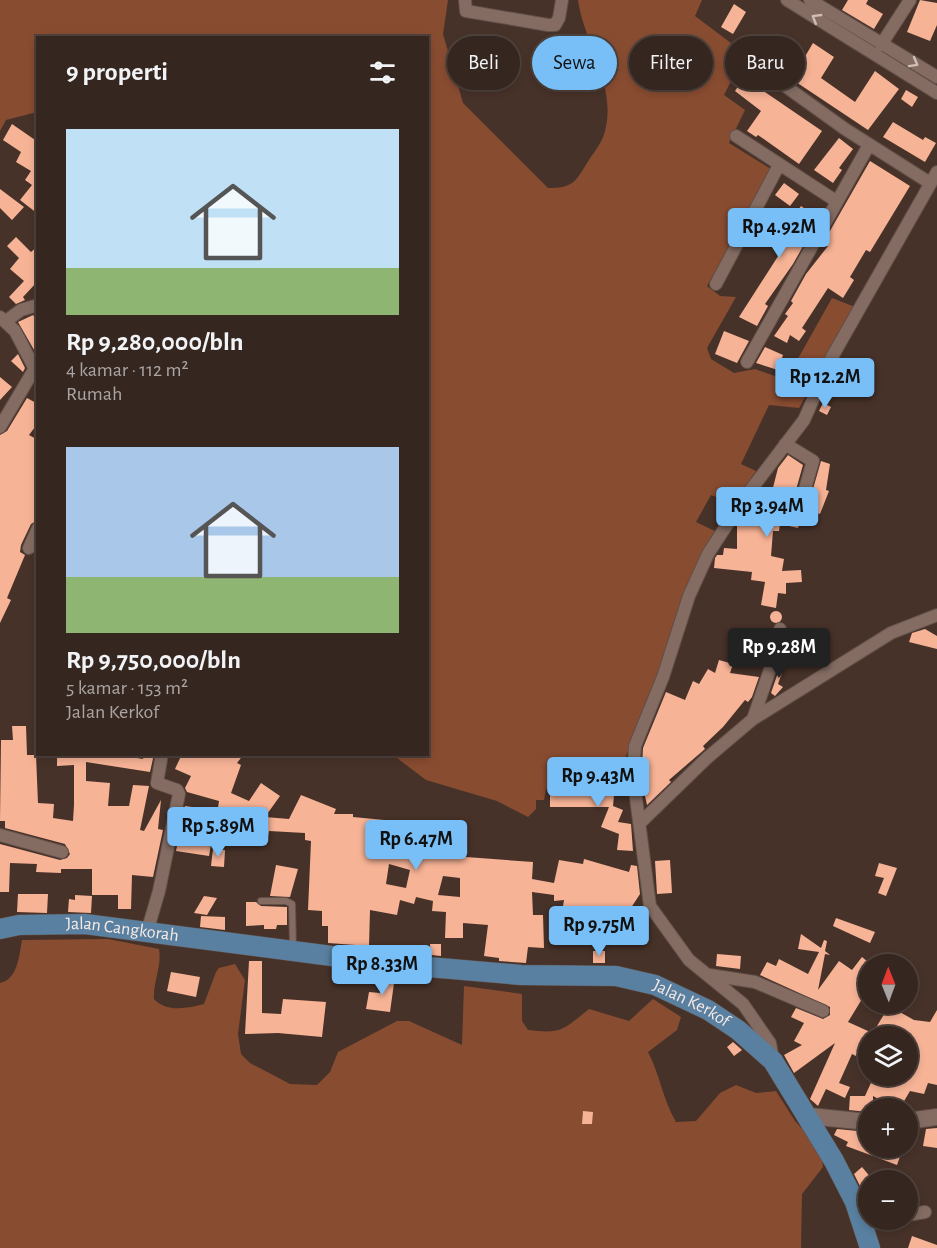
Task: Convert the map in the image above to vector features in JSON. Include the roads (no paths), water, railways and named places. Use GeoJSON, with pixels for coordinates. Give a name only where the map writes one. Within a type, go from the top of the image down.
{"type":"FeatureCollection","features":[{"type":"Feature","properties":{"kind":"main road","name":"Jalan Cangkorah"},"geometry":{"type":"LineString","coordinates":[[0,928],[19,925],[84,924],[244,946]]}},
{"type":"Feature","properties":{"kind":"main road","name":"Jalan Kerkof"},"geometry":{"type":"LineString","coordinates":[[244,946],[522,975],[616,976],[655,985],[708,1010],[738,1030],[772,1061],[808,1116],[858,1210]]}},
{"type":"Feature","properties":{"kind":"main road"},"geometry":{"type":"LineString","coordinates":[[808,1116],[858,1121]]}},
{"type":"Feature","properties":{"kind":"main road"},"geometry":{"type":"LineString","coordinates":[[918,1120],[937,1117]]}},
{"type":"Feature","properties":{"kind":"main road","name":"Jalan Kerkof"},"geometry":{"type":"LineString","coordinates":[[865,1230],[870,1248]]}},
{"type":"Feature","properties":{"kind":"street"},"geometry":{"type":"LineString","coordinates":[[465,0],[466,11],[555,25],[559,18],[562,0]]}},
{"type":"Feature","properties":{"kind":"street"},"geometry":{"type":"LineString","coordinates":[[787,0],[937,93]]}},
{"type":"Feature","properties":{"kind":"street"},"geometry":{"type":"LineString","coordinates":[[810,0],[881,45],[936,73]]}},
{"type":"Feature","properties":{"kind":"street"},"geometry":{"type":"LineString","coordinates":[[874,56],[872,47],[881,45],[910,0]]}},
{"type":"Feature","properties":{"kind":"street"},"geometry":{"type":"LineString","coordinates":[[772,1061],[770,1042],[743,1004],[675,944],[650,906],[633,775],[635,746],[663,677],[688,596],[708,554],[743,500],[808,413],[832,357],[934,177],[869,145],[790,90]]}},
{"type":"Feature","properties":{"kind":"street"},"geometry":{"type":"LineString","coordinates":[[736,136],[836,201]]}},
{"type":"Feature","properties":{"kind":"street"},"geometry":{"type":"LineString","coordinates":[[747,362],[869,145]]}},
{"type":"Feature","properties":{"kind":"street"},"geometry":{"type":"LineString","coordinates":[[716,284],[779,165]]}},
{"type":"Feature","properties":{"kind":"street"},"geometry":{"type":"LineString","coordinates":[[0,427],[36,368],[3,319],[36,306]]}},
{"type":"Feature","properties":{"kind":"street"},"geometry":{"type":"LineString","coordinates":[[785,444],[813,461],[798,513]]}},
{"type":"Feature","properties":{"kind":"street"},"geometry":{"type":"LineString","coordinates":[[29,548],[36,532]]}},
{"type":"Feature","properties":{"kind":"street"},"geometry":{"type":"LineString","coordinates":[[640,823],[707,758],[753,719],[891,633],[937,615]]}},
{"type":"Feature","properties":{"kind":"street"},"geometry":{"type":"LineString","coordinates":[[753,719],[775,655],[780,629]]}},
{"type":"Feature","properties":{"kind":"street"},"geometry":{"type":"LineString","coordinates":[[147,932],[159,891],[179,794],[177,790],[157,783],[162,756]]}},
{"type":"Feature","properties":{"kind":"street"},"geometry":{"type":"LineString","coordinates":[[0,835],[62,852]]}},
{"type":"Feature","properties":{"kind":"street"},"geometry":{"type":"LineString","coordinates":[[709,975],[755,982],[824,1011]]}},
{"type":"Feature","properties":{"kind":"street"},"geometry":{"type":"LineString","coordinates":[[918,1213],[925,1212]]}},
{"type":"Feature","properties":{"kind":"lane"},"geometry":{"type":"LineString","coordinates":[[261,901],[286,901],[292,904],[292,952]]}}]}
